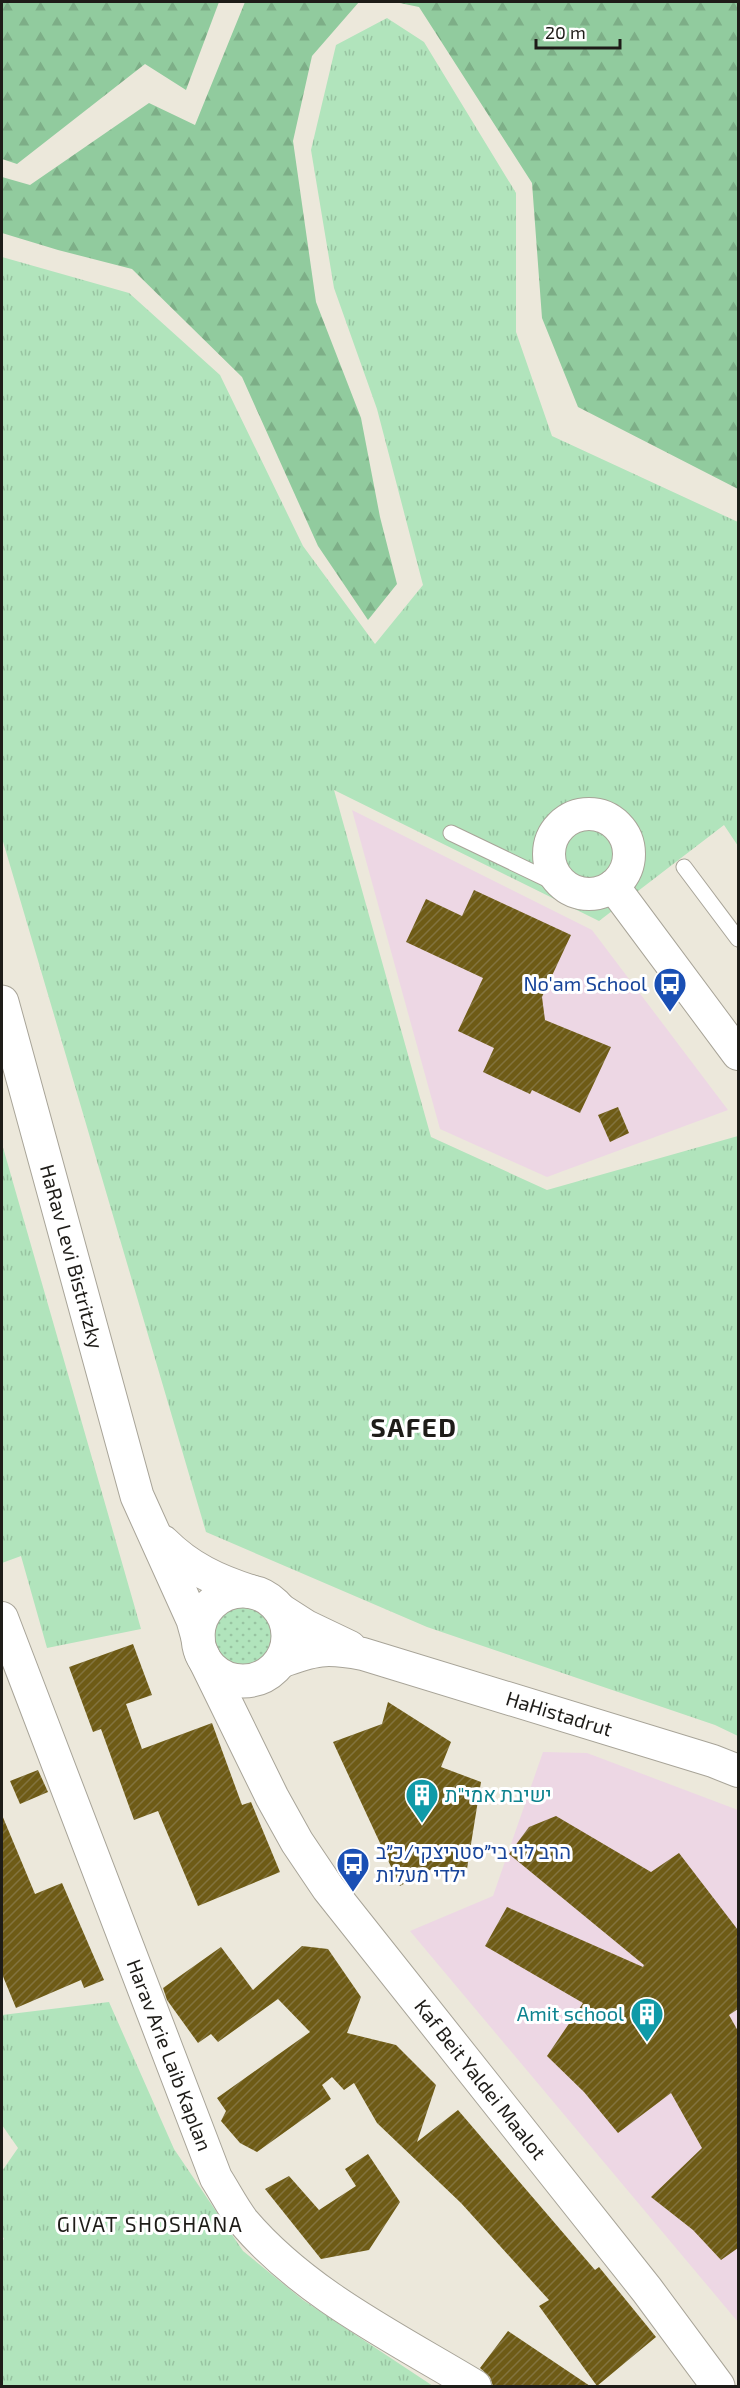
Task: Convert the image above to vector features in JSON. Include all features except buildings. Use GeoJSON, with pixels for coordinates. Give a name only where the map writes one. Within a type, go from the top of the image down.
{"type":"FeatureCollection","features":[{"type":"Feature","properties":{"kind":"street"},"geometry":{"type":"LineString","coordinates":[[594,814],[608,818],[619,827],[626,839],[629,849],[628,864],[622,876],[613,886],[595,894],[574,892],[557,879],[548,860],[553,833],[562,823],[574,816],[594,814]]}},
{"type":"Feature","properties":{"kind":"street"},"geometry":{"type":"LineString","coordinates":[[613,886],[738,1054]]}},
{"type":"Feature","properties":{"kind":"street","name":"HaRav Levi Bistritzky"},"geometry":{"type":"LineString","coordinates":[[2,1002],[137,1496],[193,1620],[200,1645]]}},
{"type":"Feature","properties":{"kind":"street","name":"HaRav Levi Bistritzky"},"geometry":{"type":"LineString","coordinates":[[142,1510],[159,1537],[188,1564],[221,1582],[265,1600]]}},
{"type":"Feature","properties":{"kind":"street"},"geometry":{"type":"LineString","coordinates":[[265,1600],[231,1592],[221,1597],[209,1606],[201,1619],[200,1645],[209,1665],[227,1678],[242,1681],[269,1671]]}},
{"type":"Feature","properties":{"kind":"street","name":"HaHistadrut"},"geometry":{"type":"LineString","coordinates":[[265,1600],[306,1626],[379,1659]]}},
{"type":"Feature","properties":{"kind":"street","name":"Kaf Beit Yaldei Maalot"},"geometry":{"type":"LineString","coordinates":[[258,1764],[249,1733],[249,1714],[269,1671],[287,1648],[288,1632],[286,1622],[265,1600]]}},
{"type":"Feature","properties":{"kind":"street","name":"Harav Arie Laib Kaplan"},"geometry":{"type":"LineString","coordinates":[[2,1618],[216,2178],[241,2218],[298,2276],[475,2386]]}},
{"type":"Feature","properties":{"kind":"street","name":"Kaf Beit Yaldei Maalot"},"geometry":{"type":"LineString","coordinates":[[200,1645],[272,1797],[297,1842],[328,1888],[647,2290],[718,2386]]}},
{"type":"Feature","properties":{"kind":"street","name":"HaHistadrut"},"geometry":{"type":"LineString","coordinates":[[269,1671],[316,1650],[333,1648],[379,1659],[703,1758],[738,1771]]}},
{"type":"Feature","properties":{"kind":"lane"},"geometry":{"type":"LineString","coordinates":[[451,833],[574,892]]}},
{"type":"Feature","properties":{"kind":"lane"},"geometry":{"type":"LineString","coordinates":[[684,867],[738,939]]}},
{"type":"Feature","properties":{"kind":"shaded area"},"geometry":{"type":"Polygon","coordinates":[[[352,810],[592,930],[728,1110],[547,1177],[440,1129],[352,810]]]}},
{"type":"Feature","properties":{"kind":"shaded area"},"geometry":{"type":"Polygon","coordinates":[[[543,1752],[587,1753],[738,1810],[738,2322],[410,1931],[493,1896],[543,1752]]]}},
{"type":"Feature","properties":{"kind":"green space"},"geometry":{"type":"Polygon","coordinates":[[[2,2],[219,2],[186,90],[145,64],[17,164],[2,159],[2,2]]]}},
{"type":"Feature","properties":{"kind":"green space"},"geometry":{"type":"Polygon","coordinates":[[[245,2],[359,2],[312,56],[293,141],[316,302],[361,418],[380,517],[397,584],[368,620],[318,546],[242,377],[132,269],[2,233],[2,177],[30,185],[149,103],[195,125],[245,2]]]}},
{"type":"Feature","properties":{"kind":"green space"},"geometry":{"type":"Polygon","coordinates":[[[395,2],[738,2],[738,489],[578,407],[542,318],[532,183],[419,7],[395,2]]]}},
{"type":"Feature","properties":{"kind":"green space"},"geometry":{"type":"Polygon","coordinates":[[[387,18],[424,42],[516,193],[516,332],[552,436],[738,522],[738,846],[724,825],[599,921],[334,790],[431,1137],[547,1190],[738,1136],[738,1736],[715,1725],[427,1627],[206,1532],[2,838],[2,257],[129,293],[220,375],[303,546],[375,644],[423,585],[377,409],[334,288],[311,150],[336,45],[387,18]]]}},
{"type":"Feature","properties":{"kind":"green space"},"geometry":{"type":"Polygon","coordinates":[[[2,1144],[141,1629],[47,1648],[21,1556],[2,1563],[2,1144]]]}},
{"type":"Feature","properties":{"kind":"green space"},"geometry":{"type":"Polygon","coordinates":[[[243,1606],[264,1615],[273,1636],[264,1657],[243,1666],[222,1657],[213,1636],[222,1615],[243,1606]]]}},
{"type":"Feature","properties":{"kind":"green space"},"geometry":{"type":"Polygon","coordinates":[[[109,2002],[174,2149],[243,2251],[303,2300],[433,2386],[2,2385],[2,2243],[4,2238],[2,2237],[2,2171],[18,2148],[2,2125],[2,2015],[109,2002]]]}},
{"type":"Feature","properties":{"kind":"place","name":"No'am School"},"geometry":{"type":"Point","coordinates":[670,1013]}},
{"type":"Feature","properties":{"kind":"place","name":"ישיבת אמי\"ת"},"geometry":{"type":"Point","coordinates":[422,1824]}},
{"type":"Feature","properties":{"kind":"place","name":"הרב לוי בי״סטריצקי/כ״ב ילדי מעלות"},"geometry":{"type":"Point","coordinates":[353,1893]}},
{"type":"Feature","properties":{"kind":"place","name":"Amit school"},"geometry":{"type":"Point","coordinates":[647,2043]}},
{"type":"Feature","properties":{"kind":"district","name":"SAFED"},"geometry":{"type":"Point","coordinates":[414,1428]}},
{"type":"Feature","properties":{"kind":"district","name":"GIVAT SHOSHANA"},"geometry":{"type":"Point","coordinates":[150,2225]}}]}
